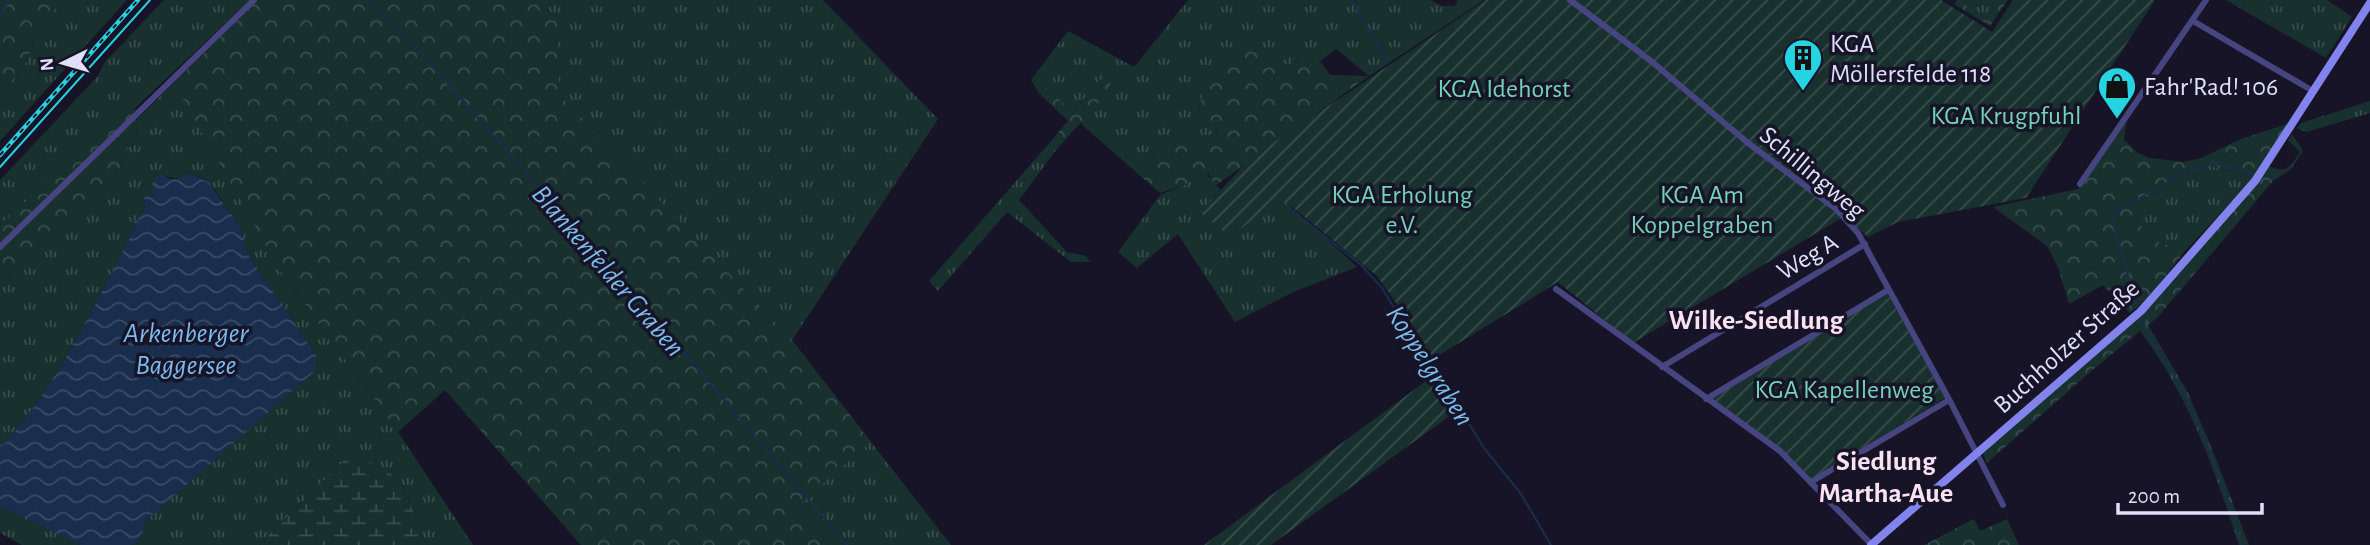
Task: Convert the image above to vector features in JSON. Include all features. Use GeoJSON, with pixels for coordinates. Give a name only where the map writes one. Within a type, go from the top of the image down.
{"type":"FeatureCollection","features":[{"type":"Feature","properties":{"kind":"street"},"geometry":{"type":"LineString","coordinates":[[0,247],[254,0]]}},
{"type":"Feature","properties":{"kind":"street","name":"Schillingweg"},"geometry":{"type":"LineString","coordinates":[[1570,0],[1651,61],[1748,143],[1835,208],[1865,244],[1950,400],[2003,505]]}},
{"type":"Feature","properties":{"kind":"street"},"geometry":{"type":"LineString","coordinates":[[2080,184],[2206,0]]}},
{"type":"Feature","properties":{"kind":"street","name":"Buchholzer Straße"},"geometry":{"type":"LineString","coordinates":[[1871,545],[2140,311],[2255,181],[2370,4]]}},
{"type":"Feature","properties":{"kind":"street"},"geometry":{"type":"LineString","coordinates":[[2193,22],[2313,91]]}},
{"type":"Feature","properties":{"kind":"street","name":"Weg A"},"geometry":{"type":"LineString","coordinates":[[1662,367],[1865,244]]}},
{"type":"Feature","properties":{"kind":"street"},"geometry":{"type":"LineString","coordinates":[[1556,289],[1780,451],[1871,545]]}},
{"type":"Feature","properties":{"kind":"street"},"geometry":{"type":"LineString","coordinates":[[1706,399],[1888,290]]}},
{"type":"Feature","properties":{"kind":"street"},"geometry":{"type":"LineString","coordinates":[[1811,482],[1950,400]]}},
{"type":"Feature","properties":{"kind":"green space"},"geometry":{"type":"Polygon","coordinates":[[[0,0],[62,0],[35,36],[27,61],[0,96],[0,0]]]}},
{"type":"Feature","properties":{"kind":"green space"},"geometry":{"type":"Polygon","coordinates":[[[62,0],[127,0],[0,141],[0,96],[27,61],[35,36],[62,0]]]}},
{"type":"Feature","properties":{"kind":"green space"},"geometry":{"type":"Polygon","coordinates":[[[164,0],[250,0],[135,108],[100,132],[0,226],[0,180],[98,76],[104,63],[164,0]]]}},
{"type":"Feature","properties":{"kind":"green space"},"geometry":{"type":"Polygon","coordinates":[[[258,0],[538,0],[558,18],[559,94],[792,340],[871,442],[797,506],[830,545],[581,545],[445,390],[398,432],[280,270],[181,96],[176,81],[258,0]]]}},
{"type":"Feature","properties":{"kind":"green space"},"geometry":{"type":"Polygon","coordinates":[[[375,0],[823,0],[938,119],[792,340],[951,545],[830,545],[797,506],[811,494],[375,0]]]}},
{"type":"Feature","properties":{"kind":"green space"},"geometry":{"type":"Polygon","coordinates":[[[1188,0],[1431,0],[1442,6],[1455,6],[1458,0],[1484,0],[1369,76],[1336,49],[1320,61],[1307,49],[1288,66],[1250,39],[1202,98],[1199,109],[1204,118],[1218,128],[1216,137],[1202,153],[1172,133],[1137,173],[1080,123],[1102,99],[1097,82],[1073,113],[1046,89],[1039,93],[1031,80],[1068,31],[1134,67],[1188,0]]]}},
{"type":"Feature","properties":{"kind":"green space"},"geometry":{"type":"Polygon","coordinates":[[[1486,0],[1941,0],[1992,32],[2013,0],[2155,0],[2026,198],[1898,222],[1868,237],[1836,209],[1840,219],[1633,343],[1558,282],[1428,362],[1409,330],[1403,313],[1377,276],[1286,202],[1280,203],[1229,236],[1200,212],[1251,158],[1486,0]]]}},
{"type":"Feature","properties":{"kind":"green space"},"geometry":{"type":"Polygon","coordinates":[[[1957,0],[1962,0],[1961,2],[1988,21],[1988,11],[1995,0],[2008,0],[1990,26],[1954,4],[1957,0]]]}},
{"type":"Feature","properties":{"kind":"green space"},"geometry":{"type":"Polygon","coordinates":[[[1995,0],[1988,11],[1989,22],[1960,2],[1995,0]]]}},
{"type":"Feature","properties":{"kind":"green space"},"geometry":{"type":"Polygon","coordinates":[[[2226,0],[2327,0],[2352,17],[2326,58],[2226,0]]]}},
{"type":"Feature","properties":{"kind":"green space"},"geometry":{"type":"Polygon","coordinates":[[[1250,39],[1288,66],[1307,49],[1330,75],[1369,76],[1215,186],[1209,174],[1201,170],[1187,184],[1160,193],[1137,173],[1172,133],[1181,132],[1202,152],[1216,137],[1218,129],[1210,131],[1199,109],[1202,98],[1200,91],[1218,71],[1224,72],[1232,64],[1232,54],[1242,41],[1250,39]]]}},
{"type":"Feature","properties":{"kind":"green space"},"geometry":{"type":"Polygon","coordinates":[[[1113,71],[1117,73],[1102,99],[1056,150],[1045,148],[1068,121],[1039,93],[1045,88],[1074,112],[1097,82],[1113,71]]]}},
{"type":"Feature","properties":{"kind":"green space"},"geometry":{"type":"Polygon","coordinates":[[[176,81],[280,270],[398,432],[473,545],[427,545],[400,480],[302,502],[259,545],[132,545],[139,541],[147,520],[316,355],[247,253],[240,226],[215,190],[204,179],[192,173],[180,179],[165,176],[157,179],[153,197],[144,196],[145,209],[138,221],[134,220],[133,232],[75,342],[25,419],[0,446],[0,283],[24,259],[46,244],[69,216],[96,193],[109,191],[121,178],[123,155],[137,137],[136,120],[176,81]]]}},
{"type":"Feature","properties":{"kind":"green space"},"geometry":{"type":"Polygon","coordinates":[[[2370,101],[2370,113],[2306,132],[2297,128],[2301,123],[2370,101]]]}},
{"type":"Feature","properties":{"kind":"green space"},"geometry":{"type":"Polygon","coordinates":[[[135,108],[137,137],[124,156],[121,178],[109,191],[96,193],[69,216],[46,244],[24,259],[0,283],[0,225],[100,132],[135,108]]]}},
{"type":"Feature","properties":{"kind":"green space"},"geometry":{"type":"Polygon","coordinates":[[[2127,118],[2124,140],[2138,153],[2150,158],[2184,162],[2201,158],[2241,139],[2287,124],[2254,178],[2210,166],[2199,167],[2133,205],[2133,216],[2152,240],[2185,251],[2151,295],[2130,313],[2103,285],[2069,304],[2058,267],[2047,246],[1993,207],[2078,189],[2127,118]]]}},
{"type":"Feature","properties":{"kind":"green space"},"geometry":{"type":"Polygon","coordinates":[[[2292,134],[2303,151],[2291,169],[2273,181],[2263,173],[2269,166],[2280,170],[2288,168],[2300,152],[2288,140],[2292,134]]]}},
{"type":"Feature","properties":{"kind":"green space"},"geometry":{"type":"Polygon","coordinates":[[[1045,148],[1056,150],[1019,200],[1067,252],[1086,256],[1090,262],[1071,262],[1007,212],[938,291],[929,281],[1045,148]]]}},
{"type":"Feature","properties":{"kind":"green space"},"geometry":{"type":"Polygon","coordinates":[[[2210,166],[2254,178],[2185,251],[2152,240],[2133,216],[2133,205],[2199,167],[2210,166]]]}},
{"type":"Feature","properties":{"kind":"green space"},"geometry":{"type":"Polygon","coordinates":[[[1201,169],[1221,189],[1201,212],[1286,202],[1357,267],[1293,292],[1235,322],[1178,234],[1137,268],[1118,252],[1160,195],[1187,184],[1201,169]]]}},
{"type":"Feature","properties":{"kind":"green space"},"geometry":{"type":"Polygon","coordinates":[[[2263,173],[2273,181],[2157,318],[2148,325],[2141,313],[2263,173]]]}},
{"type":"Feature","properties":{"kind":"green space","name":"KGA Kapellenweg"},"geometry":{"type":"Polygon","coordinates":[[[1887,293],[1945,398],[1810,480],[1776,445],[1711,399],[1887,293]]]}},
{"type":"Feature","properties":{"kind":"green space"},"geometry":{"type":"Polygon","coordinates":[[[2141,313],[2187,391],[2249,545],[2239,545],[2208,456],[2183,400],[2132,320],[2141,313]]]}},
{"type":"Feature","properties":{"kind":"green space"},"geometry":{"type":"Polygon","coordinates":[[[2132,320],[2140,331],[1987,463],[1982,451],[2132,320]]]}},
{"type":"Feature","properties":{"kind":"green space"},"geometry":{"type":"Polygon","coordinates":[[[1430,378],[1455,412],[1271,545],[1204,545],[1430,378]]]}},
{"type":"Feature","properties":{"kind":"green space"},"geometry":{"type":"Polygon","coordinates":[[[350,454],[378,465],[400,480],[427,545],[259,545],[350,454]]]}},
{"type":"Feature","properties":{"kind":"green space"},"geometry":{"type":"Polygon","coordinates":[[[0,506],[80,545],[22,545],[0,533],[0,506]]]}},
{"type":"Feature","properties":{"kind":"green space"},"geometry":{"type":"Polygon","coordinates":[[[1974,519],[1980,531],[2007,519],[2019,545],[1924,545],[1974,519]]]}},
{"type":"Feature","properties":{"kind":"water","name":"Arkenberger Baggersee"},"geometry":{"type":"Polygon","coordinates":[[[192,173],[209,183],[240,226],[247,253],[316,355],[316,370],[147,520],[139,541],[132,545],[80,545],[0,506],[0,446],[25,419],[75,342],[133,232],[134,220],[138,221],[145,209],[144,195],[154,196],[152,185],[157,176],[163,174],[174,179],[192,173]]]}},
{"type":"Feature","properties":{"kind":"waterway"},"geometry":{"type":"LineString","coordinates":[[0,15],[9,0]]}},
{"type":"Feature","properties":{"kind":"waterway","name":"Blankenfelder Graben"},"geometry":{"type":"LineString","coordinates":[[366,0],[429,62],[704,376],[847,545]]}},
{"type":"Feature","properties":{"kind":"waterway"},"geometry":{"type":"LineString","coordinates":[[1352,0],[1363,19]]}},
{"type":"Feature","properties":{"kind":"waterway"},"geometry":{"type":"LineString","coordinates":[[1367,26],[1387,61]]}},
{"type":"Feature","properties":{"kind":"waterway"},"geometry":{"type":"LineString","coordinates":[[2137,307],[2112,219],[2113,213],[2186,172],[2214,163],[2253,174]]}},
{"type":"Feature","properties":{"kind":"waterway","name":"Koppelgraben"},"geometry":{"type":"LineString","coordinates":[[1288,207],[1361,265],[1382,288],[1446,394],[1521,494],[1551,545]]}},
{"type":"Feature","properties":{"kind":"waterway"},"geometry":{"type":"LineString","coordinates":[[2141,319],[2150,340],[2187,398],[2217,470],[2242,545]]}},
{"type":"Feature","properties":{"kind":"tram line"},"geometry":{"type":"LineString","coordinates":[[0,167],[150,0]]}},
{"type":"Feature","properties":{"kind":"railway"},"geometry":{"type":"LineString","coordinates":[[0,155],[138,0]]}},
{"type":"Feature","properties":{"kind":"place","name":"KGA Möllersfelde 118"},"geometry":{"type":"Point","coordinates":[1803,92]}},
{"type":"Feature","properties":{"kind":"place","name":"Fahr'Rad! 106"},"geometry":{"type":"Point","coordinates":[2117,120]}},
{"type":"Feature","properties":{"kind":"district","name":"Wilke-Siedlung"},"geometry":{"type":"Point","coordinates":[1756,319]}},
{"type":"Feature","properties":{"kind":"district","name":"Siedlung Martha-Aue"},"geometry":{"type":"Point","coordinates":[1886,476]}},
{"type":"Feature","properties":{"kind":"park label","name":"KGA Idehorst"},"geometry":{"type":"Point","coordinates":[1504,88]}},
{"type":"Feature","properties":{"kind":"park label","name":"KGA Krugpfuhl"},"geometry":{"type":"Point","coordinates":[2006,115]}},
{"type":"Feature","properties":{"kind":"park label","name":"KGA Erholung e.V."},"geometry":{"type":"Point","coordinates":[1402,209]}},
{"type":"Feature","properties":{"kind":"park label","name":"KGA Am Koppelgraben"},"geometry":{"type":"Point","coordinates":[1702,209]}}]}
